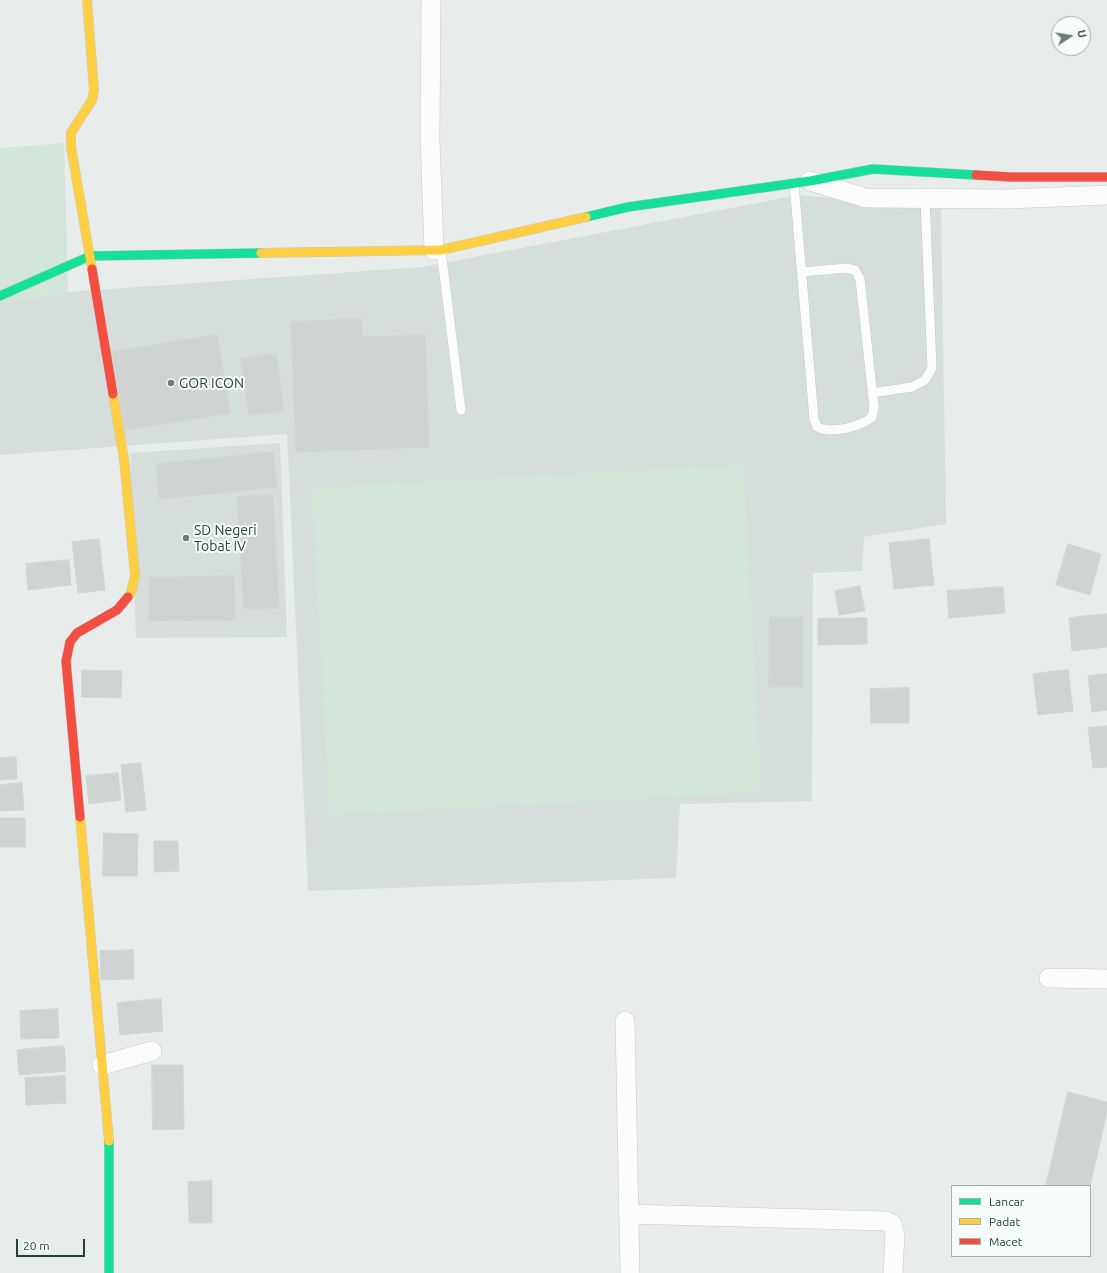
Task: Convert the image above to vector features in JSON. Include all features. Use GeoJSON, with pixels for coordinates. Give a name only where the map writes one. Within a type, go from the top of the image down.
{"type":"FeatureCollection","features":[{"type":"Feature","properties":{"kind":"street"},"geometry":{"type":"LineString","coordinates":[[87,0],[94,90],[92,100],[71,133],[71,147],[124,459],[135,575],[131,593],[117,610],[77,633],[70,642],[66,661],[109,1135],[108,1273]]}},
{"type":"Feature","properties":{"kind":"street"},"geometry":{"type":"LineString","coordinates":[[431,0],[430,139],[438,250]]}},
{"type":"Feature","properties":{"kind":"street"},"geometry":{"type":"LineString","coordinates":[[0,296],[90,256],[438,250],[628,207],[802,182],[873,169],[1010,177],[1107,177]]}},
{"type":"Feature","properties":{"kind":"street"},"geometry":{"type":"LineString","coordinates":[[1071,177],[1072,197]]}},
{"type":"Feature","properties":{"kind":"street"},"geometry":{"type":"LineString","coordinates":[[802,182],[866,198],[925,199],[1072,197],[1107,195]]}},
{"type":"Feature","properties":{"kind":"street"},"geometry":{"type":"LineString","coordinates":[[1049,978],[1107,978]]}},
{"type":"Feature","properties":{"kind":"street"},"geometry":{"type":"LineString","coordinates":[[624,1022],[630,1273]]}},
{"type":"Feature","properties":{"kind":"street"},"geometry":{"type":"LineString","coordinates":[[102,1065],[152,1051]]}},
{"type":"Feature","properties":{"kind":"street"},"geometry":{"type":"LineString","coordinates":[[628,1214],[886,1221],[892,1224],[895,1235],[893,1273]]}},
{"type":"Feature","properties":{"kind":"lane"},"geometry":{"type":"LineString","coordinates":[[802,182],[803,272],[814,419],[817,427],[825,430],[863,425],[872,417],[874,407],[860,279],[855,270],[846,268],[803,272]]}},
{"type":"Feature","properties":{"kind":"lane"},"geometry":{"type":"LineString","coordinates":[[872,393],[912,387],[924,380],[932,368],[925,199]]}},
{"type":"Feature","properties":{"kind":"lane"},"geometry":{"type":"LineString","coordinates":[[438,250],[461,410]]}},
{"type":"Feature","properties":{"kind":"shaded area"},"geometry":{"type":"Polygon","coordinates":[[[799,195],[941,209],[946,524],[864,537],[862,571],[813,573],[812,801],[680,804],[676,878],[308,891],[287,434],[0,455],[0,303],[68,292],[422,267],[799,195]]]}},
{"type":"Feature","properties":{"kind":"shaded area","name":"SD Negeri Tobat IV"},"geometry":{"type":"Polygon","coordinates":[[[280,443],[287,637],[136,638],[130,453],[280,443]],[[273,452],[156,464],[159,499],[277,487],[273,452]],[[273,495],[237,497],[244,609],[279,607],[273,495]],[[234,576],[149,578],[150,621],[235,620],[234,576]]]}},
{"type":"Feature","properties":{"kind":"green space"},"geometry":{"type":"Polygon","coordinates":[[[64,143],[68,292],[0,303],[0,148],[64,143]]]}},
{"type":"Feature","properties":{"kind":"green space"},"geometry":{"type":"Polygon","coordinates":[[[743,465],[761,792],[330,815],[312,488],[743,465]]]}},
{"type":"Feature","properties":{"kind":"building"},"geometry":{"type":"Polygon","coordinates":[[[361,319],[362,337],[425,335],[429,447],[296,452],[291,322],[361,319]]]}},
{"type":"Feature","properties":{"kind":"building","name":"GOR ICON"},"geometry":{"type":"Polygon","coordinates":[[[217,335],[230,413],[125,430],[112,352],[217,335]]]}},
{"type":"Feature","properties":{"kind":"building"},"geometry":{"type":"Polygon","coordinates":[[[276,354],[284,411],[249,415],[241,359],[276,354]]]}},
{"type":"Feature","properties":{"kind":"building"},"geometry":{"type":"Polygon","coordinates":[[[273,452],[277,487],[159,499],[156,464],[273,452]]]}},
{"type":"Feature","properties":{"kind":"building"},"geometry":{"type":"Polygon","coordinates":[[[273,495],[279,608],[244,609],[237,497],[273,495]]]}},
{"type":"Feature","properties":{"kind":"building"},"geometry":{"type":"Polygon","coordinates":[[[99,539],[105,590],[78,593],[72,542],[99,539]]]}},
{"type":"Feature","properties":{"kind":"building"},"geometry":{"type":"Polygon","coordinates":[[[929,539],[934,585],[894,589],[889,543],[929,539]]]}},
{"type":"Feature","properties":{"kind":"building"},"geometry":{"type":"Polygon","coordinates":[[[1068,544],[1101,554],[1090,595],[1056,585],[1068,544]]]}},
{"type":"Feature","properties":{"kind":"building"},"geometry":{"type":"Polygon","coordinates":[[[69,560],[71,585],[28,590],[26,564],[69,560]]]}},
{"type":"Feature","properties":{"kind":"building"},"geometry":{"type":"Polygon","coordinates":[[[234,576],[235,620],[149,621],[149,578],[234,576]]]}},
{"type":"Feature","properties":{"kind":"building"},"geometry":{"type":"Polygon","coordinates":[[[860,586],[865,611],[839,615],[835,591],[860,586]]]}},
{"type":"Feature","properties":{"kind":"building"},"geometry":{"type":"Polygon","coordinates":[[[1003,587],[1005,613],[949,618],[947,591],[1003,587]]]}},
{"type":"Feature","properties":{"kind":"building"},"geometry":{"type":"Polygon","coordinates":[[[1107,614],[1107,647],[1072,651],[1069,618],[1107,614]]]}},
{"type":"Feature","properties":{"kind":"building"},"geometry":{"type":"Polygon","coordinates":[[[770,617],[803,617],[803,687],[769,687],[770,617]]]}},
{"type":"Feature","properties":{"kind":"building"},"geometry":{"type":"Polygon","coordinates":[[[867,618],[867,644],[818,645],[818,619],[867,618]]]}},
{"type":"Feature","properties":{"kind":"building"},"geometry":{"type":"Polygon","coordinates":[[[82,670],[122,671],[121,698],[82,697],[82,670]]]}},
{"type":"Feature","properties":{"kind":"building"},"geometry":{"type":"Polygon","coordinates":[[[1068,670],[1073,711],[1038,715],[1033,674],[1068,670]]]}},
{"type":"Feature","properties":{"kind":"building"},"geometry":{"type":"Polygon","coordinates":[[[1107,674],[1107,710],[1092,712],[1088,676],[1107,674]]]}},
{"type":"Feature","properties":{"kind":"building"},"geometry":{"type":"Polygon","coordinates":[[[909,688],[909,723],[871,723],[870,689],[909,688]]]}},
{"type":"Feature","properties":{"kind":"building"},"geometry":{"type":"Polygon","coordinates":[[[1107,726],[1107,767],[1093,768],[1088,728],[1107,726]]]}},
{"type":"Feature","properties":{"kind":"building"},"geometry":{"type":"Polygon","coordinates":[[[16,757],[17,779],[0,780],[0,758],[16,757]]]}},
{"type":"Feature","properties":{"kind":"building"},"geometry":{"type":"Polygon","coordinates":[[[141,763],[146,810],[126,812],[121,765],[141,763]]]}},
{"type":"Feature","properties":{"kind":"building"},"geometry":{"type":"Polygon","coordinates":[[[118,773],[121,800],[89,804],[86,776],[118,773]]]}},
{"type":"Feature","properties":{"kind":"building"},"geometry":{"type":"Polygon","coordinates":[[[22,783],[24,810],[0,811],[0,785],[22,783]]]}},
{"type":"Feature","properties":{"kind":"building"},"geometry":{"type":"Polygon","coordinates":[[[0,818],[25,818],[25,847],[0,847],[0,818]]]}},
{"type":"Feature","properties":{"kind":"building"},"geometry":{"type":"Polygon","coordinates":[[[104,833],[138,834],[137,876],[103,876],[104,833]]]}},
{"type":"Feature","properties":{"kind":"building"},"geometry":{"type":"Polygon","coordinates":[[[154,841],[178,841],[179,871],[155,872],[154,841]]]}},
{"type":"Feature","properties":{"kind":"building"},"geometry":{"type":"Polygon","coordinates":[[[133,950],[134,979],[101,980],[100,951],[133,950]]]}},
{"type":"Feature","properties":{"kind":"building"},"geometry":{"type":"Polygon","coordinates":[[[161,999],[163,1031],[120,1035],[117,1003],[161,999]]]}},
{"type":"Feature","properties":{"kind":"building"},"geometry":{"type":"Polygon","coordinates":[[[58,1009],[59,1038],[21,1039],[20,1011],[58,1009]]]}},
{"type":"Feature","properties":{"kind":"building"},"geometry":{"type":"Polygon","coordinates":[[[64,1046],[66,1071],[19,1075],[17,1050],[64,1046]]]}},
{"type":"Feature","properties":{"kind":"building"},"geometry":{"type":"Polygon","coordinates":[[[152,1065],[183,1065],[184,1129],[153,1130],[152,1065]]]}},
{"type":"Feature","properties":{"kind":"building"},"geometry":{"type":"Polygon","coordinates":[[[65,1076],[66,1103],[26,1105],[25,1078],[65,1076]]]}},
{"type":"Feature","properties":{"kind":"building"},"geometry":{"type":"Polygon","coordinates":[[[1068,1092],[1107,1102],[1107,1112],[1090,1185],[1046,1185],[1068,1092]]]}},
{"type":"Feature","properties":{"kind":"building"},"geometry":{"type":"Polygon","coordinates":[[[212,1181],[212,1223],[189,1223],[188,1182],[212,1181]]]}},
{"type":"Feature","properties":{"kind":"traffic: fast"},"geometry":{"type":"LineString","coordinates":[[586,217],[628,207],[810,181],[873,169],[976,175]]}},
{"type":"Feature","properties":{"kind":"traffic: fast"},"geometry":{"type":"LineString","coordinates":[[0,296],[90,256],[261,253]]}},
{"type":"Feature","properties":{"kind":"traffic: fast"},"geometry":{"type":"LineString","coordinates":[[109,1141],[109,1273]]}},
{"type":"Feature","properties":{"kind":"traffic: slow"},"geometry":{"type":"LineString","coordinates":[[87,0],[94,90],[92,100],[71,133],[71,147],[92,269]]}},
{"type":"Feature","properties":{"kind":"traffic: slow"},"geometry":{"type":"LineString","coordinates":[[261,253],[441,250],[586,217]]}},
{"type":"Feature","properties":{"kind":"traffic: slow"},"geometry":{"type":"LineString","coordinates":[[113,394],[124,459],[135,575],[131,593],[128,597]]}},
{"type":"Feature","properties":{"kind":"traffic: slow"},"geometry":{"type":"LineString","coordinates":[[80,817],[109,1141]]}},
{"type":"Feature","properties":{"kind":"traffic: jam"},"geometry":{"type":"LineString","coordinates":[[976,175],[1011,177],[1107,177]]}},
{"type":"Feature","properties":{"kind":"traffic: jam"},"geometry":{"type":"LineString","coordinates":[[92,269],[113,394]]}},
{"type":"Feature","properties":{"kind":"traffic: jam"},"geometry":{"type":"LineString","coordinates":[[80,817],[66,661],[70,642],[77,633],[117,610],[128,597]]}},
{"type":"Feature","properties":{"kind":"place","name":"GOR ICON"},"geometry":{"type":"Point","coordinates":[171,383]}},
{"type":"Feature","properties":{"kind":"place","name":"SD Negeri Tobat IV"},"geometry":{"type":"Point","coordinates":[186,538]}}]}
